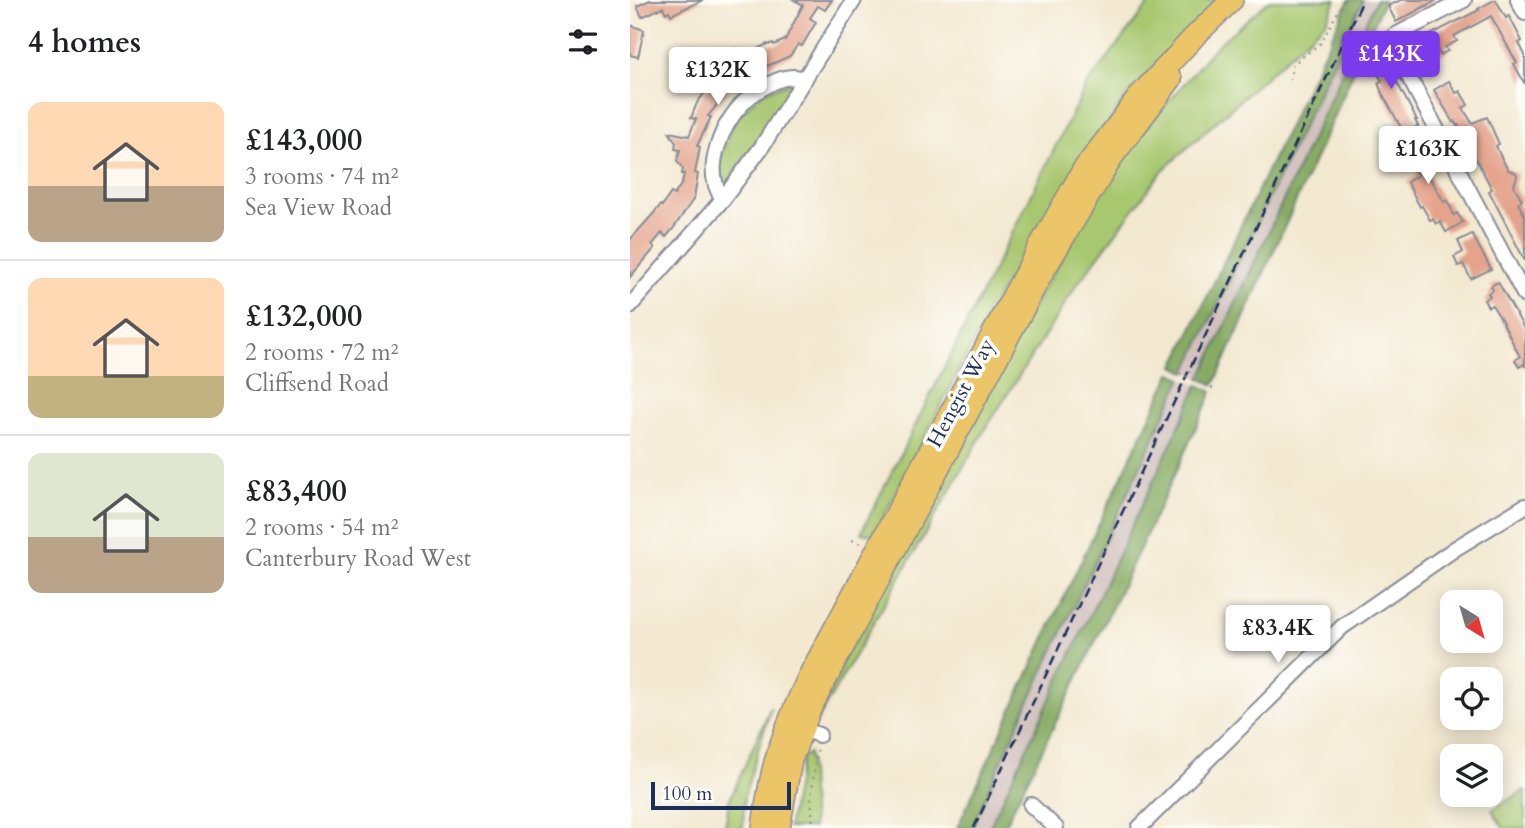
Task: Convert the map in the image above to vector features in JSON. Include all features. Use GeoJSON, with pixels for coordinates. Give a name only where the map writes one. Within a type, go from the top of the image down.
{"type":"FeatureCollection","features":[{"type":"Feature","properties":{"kind":"highway","name":"Hengist Way"},"geometry":{"type":"LineString","coordinates":[[763,828],[767,794],[776,757],[808,678],[1042,242],[1083,170],[1140,95],[1233,0]]}},
{"type":"Feature","properties":{"kind":"highway","name":"Hengist Way"},"geometry":{"type":"LineString","coordinates":[[779,828],[790,760],[811,732],[810,709],[1038,282],[1107,167],[1171,79],[1248,0]]}},
{"type":"Feature","properties":{"kind":"street"},"geometry":{"type":"LineString","coordinates":[[630,306],[723,200],[761,148],[854,0]]}},
{"type":"Feature","properties":{"kind":"street"},"geometry":{"type":"LineString","coordinates":[[1464,0],[1396,35],[1392,46],[1525,296]]}},
{"type":"Feature","properties":{"kind":"street"},"geometry":{"type":"LineString","coordinates":[[1518,0],[1525,13]]}},
{"type":"Feature","properties":{"kind":"street"},"geometry":{"type":"LineString","coordinates":[[723,200],[717,191],[714,178],[715,158],[720,136],[731,118],[745,101],[778,79],[796,76],[804,79]]}},
{"type":"Feature","properties":{"kind":"street"},"geometry":{"type":"LineString","coordinates":[[1139,828],[1342,627],[1456,548],[1525,506]]}},
{"type":"Feature","properties":{"kind":"street"},"geometry":{"type":"LineString","coordinates":[[1031,805],[1056,828]]}},
{"type":"Feature","properties":{"kind":"path"},"geometry":{"type":"LineString","coordinates":[[1290,80],[1293,64],[1321,43],[1344,0]]}},
{"type":"Feature","properties":{"kind":"path"},"geometry":{"type":"LineString","coordinates":[[1173,370],[1214,389]]}},
{"type":"Feature","properties":{"kind":"path"},"geometry":{"type":"LineString","coordinates":[[811,732],[813,828]]}},
{"type":"Feature","properties":{"kind":"shaded area"},"geometry":{"type":"Polygon","coordinates":[[[1349,0],[1384,0],[1214,385],[1174,366],[1349,0]]]}},
{"type":"Feature","properties":{"kind":"shaded area"},"geometry":{"type":"Polygon","coordinates":[[[1171,373],[1212,392],[1174,477],[1003,828],[957,828],[1055,616],[1171,373]]]}},
{"type":"Feature","properties":{"kind":"green space"},"geometry":{"type":"Polygon","coordinates":[[[1152,0],[1218,0],[1126,96],[996,299],[874,535],[861,533],[1086,86],[1152,0]]]}},
{"type":"Feature","properties":{"kind":"green space"},"geometry":{"type":"Polygon","coordinates":[[[1270,0],[1336,0],[1326,22],[1163,170],[1076,286],[983,433],[817,721],[810,720],[1042,291],[1122,157],[1215,47],[1270,0]]]}},
{"type":"Feature","properties":{"kind":"green space"},"geometry":{"type":"Polygon","coordinates":[[[1349,0],[1363,0],[1186,372],[1174,366],[1349,0]]]}},
{"type":"Feature","properties":{"kind":"green space"},"geometry":{"type":"Polygon","coordinates":[[[1376,0],[1384,0],[1214,385],[1201,378],[1376,0]]]}},
{"type":"Feature","properties":{"kind":"green space"},"geometry":{"type":"Polygon","coordinates":[[[791,82],[793,84],[775,114],[724,188],[718,164],[736,118],[763,92],[791,82]]]}},
{"type":"Feature","properties":{"kind":"green space"},"geometry":{"type":"Polygon","coordinates":[[[1171,373],[1182,378],[971,828],[957,828],[1055,616],[1171,373]]]}},
{"type":"Feature","properties":{"kind":"green space"},"geometry":{"type":"Polygon","coordinates":[[[1198,385],[1212,392],[1136,557],[1003,828],[989,828],[1169,448],[1198,385]]]}},
{"type":"Feature","properties":{"kind":"green space"},"geometry":{"type":"Polygon","coordinates":[[[771,707],[744,797],[743,828],[725,828],[729,801],[771,707]]]}},
{"type":"Feature","properties":{"kind":"green space"},"geometry":{"type":"Polygon","coordinates":[[[809,753],[813,828],[788,828],[802,757],[809,753]]]}},
{"type":"Feature","properties":{"kind":"green space"},"geometry":{"type":"Polygon","coordinates":[[[1525,790],[1525,828],[1503,828],[1492,810],[1503,807],[1503,803],[1525,790]]]}},
{"type":"Feature","properties":{"kind":"building"},"geometry":{"type":"Polygon","coordinates":[[[650,0],[703,0],[671,15],[669,11],[666,13],[663,7],[642,17],[637,6],[650,0]]]}},
{"type":"Feature","properties":{"kind":"building"},"geometry":{"type":"Polygon","coordinates":[[[794,0],[832,0],[825,10],[818,6],[810,18],[816,22],[802,46],[798,44],[790,56],[756,71],[726,90],[708,116],[711,117],[697,146],[700,147],[694,198],[673,229],[666,237],[662,233],[652,245],[655,248],[630,277],[630,240],[671,193],[674,195],[682,183],[683,169],[677,161],[680,150],[675,149],[676,143],[669,132],[689,136],[696,119],[691,118],[697,103],[711,81],[738,66],[731,50],[735,48],[742,57],[767,44],[774,45],[785,40],[803,5],[794,0]]]}},
{"type":"Feature","properties":{"kind":"building"},"geometry":{"type":"Polygon","coordinates":[[[1401,0],[1437,0],[1396,22],[1388,6],[1401,0]]]}},
{"type":"Feature","properties":{"kind":"building"},"geometry":{"type":"Polygon","coordinates":[[[1494,0],[1506,18],[1509,16],[1522,41],[1519,43],[1525,55],[1525,84],[1514,64],[1517,63],[1491,16],[1454,36],[1457,41],[1445,47],[1448,51],[1440,55],[1437,49],[1423,55],[1425,59],[1414,65],[1406,48],[1408,46],[1494,0]]]}},
{"type":"Feature","properties":{"kind":"building"},"geometry":{"type":"Polygon","coordinates":[[[630,25],[644,30],[638,57],[630,55],[630,25]]]}},
{"type":"Feature","properties":{"kind":"building"},"geometry":{"type":"Polygon","coordinates":[[[1377,46],[1385,60],[1383,62],[1417,120],[1418,126],[1404,133],[1382,93],[1378,83],[1382,81],[1374,67],[1366,70],[1361,62],[1369,56],[1366,52],[1377,46]]]}},
{"type":"Feature","properties":{"kind":"building"},"geometry":{"type":"Polygon","coordinates":[[[1449,81],[1456,93],[1460,91],[1468,105],[1463,108],[1472,123],[1487,117],[1499,144],[1496,146],[1499,153],[1508,170],[1516,173],[1514,186],[1522,200],[1518,203],[1525,216],[1525,261],[1465,138],[1434,90],[1449,81]]]}},
{"type":"Feature","properties":{"kind":"building"},"geometry":{"type":"Polygon","coordinates":[[[1409,133],[1418,154],[1430,148],[1437,161],[1427,166],[1429,169],[1426,171],[1444,202],[1447,200],[1454,215],[1457,213],[1463,222],[1446,232],[1440,221],[1436,224],[1433,219],[1430,220],[1407,182],[1418,175],[1406,152],[1401,154],[1396,145],[1401,143],[1399,138],[1409,133]]]}},
{"type":"Feature","properties":{"kind":"building"},"geometry":{"type":"Polygon","coordinates":[[[1472,234],[1491,269],[1471,279],[1463,264],[1458,266],[1454,257],[1463,252],[1458,241],[1472,234]]]}},
{"type":"Feature","properties":{"kind":"building"},"geometry":{"type":"Polygon","coordinates":[[[1498,282],[1525,330],[1525,367],[1524,364],[1519,367],[1515,360],[1520,357],[1501,319],[1492,305],[1488,307],[1484,300],[1493,290],[1491,286],[1498,282]]]}},
{"type":"Feature","properties":{"kind":"railway"},"geometry":{"type":"LineString","coordinates":[[974,828],[1363,0]]}}]}
